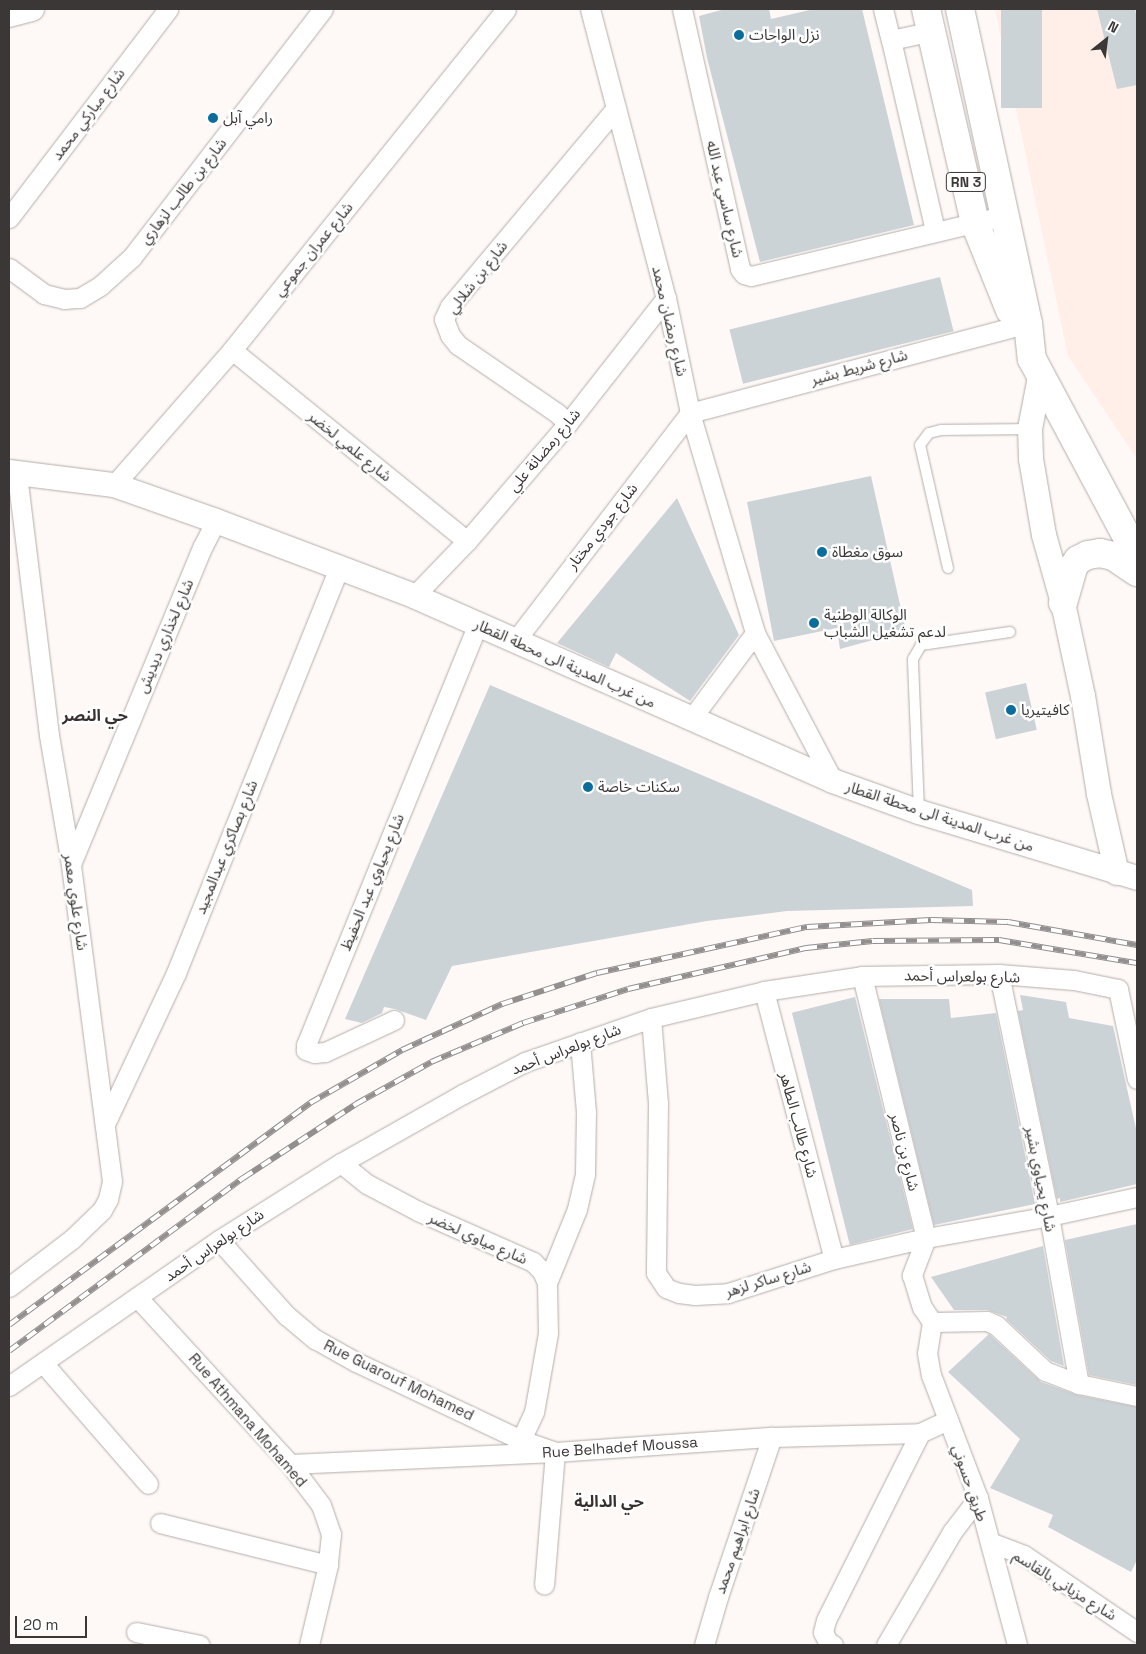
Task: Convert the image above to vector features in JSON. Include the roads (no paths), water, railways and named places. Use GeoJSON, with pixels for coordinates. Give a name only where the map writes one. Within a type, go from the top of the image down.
{"type":"FeatureCollection","features":[{"type":"Feature","properties":{"kind":"main road","name":"RN 3"},"geometry":{"type":"LineString","coordinates":[[960,9],[1003,216],[1024,331]]}},
{"type":"Feature","properties":{"kind":"main road","name":"RN 3"},"geometry":{"type":"LineString","coordinates":[[930,20],[975,223],[1006,296],[1024,331],[1040,377],[1129,529],[1137,556]]}},
{"type":"Feature","properties":{"kind":"main road"},"geometry":{"type":"LineString","coordinates":[[1063,603],[1073,568],[1078,560],[1088,555],[1113,556],[1137,572]]}},
{"type":"Feature","properties":{"kind":"street"},"geometry":{"type":"LineString","coordinates":[[9,15],[32,9]]}},
{"type":"Feature","properties":{"kind":"street","name":"شارع مباركي محمد"},"geometry":{"type":"LineString","coordinates":[[9,218],[168,9]]}},
{"type":"Feature","properties":{"kind":"street","name":"شارع بن طالب لزهاري"},"geometry":{"type":"LineString","coordinates":[[9,268],[44,294],[64,299],[80,298],[100,286],[132,257],[323,9]]}},
{"type":"Feature","properties":{"kind":"street","name":"شارع عمران جموعي"},"geometry":{"type":"LineString","coordinates":[[114,485],[232,350],[506,9]]}},
{"type":"Feature","properties":{"kind":"street","name":"شارع رمضان محمد"},"geometry":{"type":"LineString","coordinates":[[590,9],[666,298],[690,413],[755,633],[833,782]]}},
{"type":"Feature","properties":{"kind":"street","name":"شارع ساسي عبد الله"},"geometry":{"type":"LineString","coordinates":[[682,9],[740,269],[744,274],[751,276],[1003,216]]}},
{"type":"Feature","properties":{"kind":"street"},"geometry":{"type":"LineString","coordinates":[[883,9],[935,231]]}},
{"type":"Feature","properties":{"kind":"street"},"geometry":{"type":"LineString","coordinates":[[891,40],[930,20]]}},
{"type":"Feature","properties":{"kind":"street","name":"شارع بن شلالي"},"geometry":{"type":"LineString","coordinates":[[568,423],[558,413],[458,345],[450,335],[444,319],[450,306],[616,108]]}},
{"type":"Feature","properties":{"kind":"street","name":"شارع رمضانة علي"},"geometry":{"type":"LineString","coordinates":[[414,596],[467,541],[568,423],[666,298]]}},
{"type":"Feature","properties":{"kind":"street","name":"شارع شريط بشير"},"geometry":{"type":"LineString","coordinates":[[690,413],[1024,331]]}},
{"type":"Feature","properties":{"kind":"street","name":"شارع علمي لخضر"},"geometry":{"type":"LineString","coordinates":[[232,350],[467,541]]}},
{"type":"Feature","properties":{"kind":"street"},"geometry":{"type":"LineString","coordinates":[[1040,377],[1030,429],[1031,459],[1044,535],[1063,603],[1127,876]]}},
{"type":"Feature","properties":{"kind":"street","name":"شارع جودي مختار"},"geometry":{"type":"LineString","coordinates":[[515,640],[690,413]]}},
{"type":"Feature","properties":{"kind":"street","name":"من غرب المدينة الى محطة القطار"},"geometry":{"type":"LineString","coordinates":[[13,472],[114,485],[216,521],[340,566],[414,596],[833,782],[919,812],[1127,876]]}},
{"type":"Feature","properties":{"kind":"street","name":"شارع علوي معمر"},"geometry":{"type":"LineString","coordinates":[[10,1280],[72,1239],[102,1210],[108,1199],[112,1181],[71,864],[49,735],[13,472]]}},
{"type":"Feature","properties":{"kind":"street","name":"شارع لخذاري ديديش"},"geometry":{"type":"LineString","coordinates":[[71,864],[203,546],[216,521]]}},
{"type":"Feature","properties":{"kind":"street","name":"شارع بصاكري عبدالمجيد"},"geometry":{"type":"LineString","coordinates":[[105,1124],[176,973],[340,566]]}},
{"type":"Feature","properties":{"kind":"street","name":"شارع يحياوي عبد الحفيظ"},"geometry":{"type":"LineString","coordinates":[[394,1020],[325,1052],[314,1053],[306,1050],[309,1036],[477,625]]}},
{"type":"Feature","properties":{"kind":"street"},"geometry":{"type":"LineString","coordinates":[[691,719],[755,633]]}},
{"type":"Feature","properties":{"kind":"street","name":"شارع بولعراس أحمد"},"geometry":{"type":"LineString","coordinates":[[9,1386],[219,1240],[341,1163],[463,1094],[525,1062],[651,1018],[764,991],[862,976],[999,974],[1074,980],[1118,989],[1137,1079]]}},
{"type":"Feature","properties":{"kind":"street","name":"شارع يحياوي بشير"},"geometry":{"type":"LineString","coordinates":[[999,974],[1049,1216],[1079,1384]]}},
{"type":"Feature","properties":{"kind":"street","name":"شارع بن ناصر"},"geometry":{"type":"LineString","coordinates":[[862,976],[926,1238]]}},
{"type":"Feature","properties":{"kind":"street","name":"شارع طالب الطاهر"},"geometry":{"type":"LineString","coordinates":[[764,991],[834,1258]]}},
{"type":"Feature","properties":{"kind":"street","name":"شارع ساكر لزهر"},"geometry":{"type":"LineString","coordinates":[[651,1018],[658,1103],[656,1273],[666,1288],[679,1293],[695,1295],[728,1292],[834,1258],[1137,1197]]}},
{"type":"Feature","properties":{"kind":"street"},"geometry":{"type":"LineString","coordinates":[[521,1440],[534,1412],[542,1375],[548,1332],[547,1283],[577,1209],[585,1174],[586,1112],[580,1042]]}},
{"type":"Feature","properties":{"kind":"street","name":"شارع مياوي لخضر"},"geometry":{"type":"LineString","coordinates":[[341,1163],[366,1184],[418,1211],[533,1262],[542,1271],[547,1283]]}},
{"type":"Feature","properties":{"kind":"street"},"geometry":{"type":"LineString","coordinates":[[926,1238],[912,1275],[922,1307],[932,1322],[987,1321],[996,1325],[1045,1371],[1079,1384],[1137,1396]]}},
{"type":"Feature","properties":{"kind":"street","name":"Rue Guarouf Mohamed"},"geometry":{"type":"LineString","coordinates":[[219,1240],[286,1316],[315,1339],[356,1362],[521,1440],[554,1452]]}},
{"type":"Feature","properties":{"kind":"street","name":"Rue Athmana Mohamed"},"geometry":{"type":"LineString","coordinates":[[137,1297],[290,1464],[321,1505],[330,1534],[328,1566],[310,1645]]}},
{"type":"Feature","properties":{"kind":"street","name":"طريق حسوني"},"geometry":{"type":"LineString","coordinates":[[932,1322],[927,1353],[931,1375],[978,1498],[1017,1645]]}},
{"type":"Feature","properties":{"kind":"street"},"geometry":{"type":"LineString","coordinates":[[43,1362],[148,1484]]}},
{"type":"Feature","properties":{"kind":"street","name":"Rue Belhadef Moussa"},"geometry":{"type":"LineString","coordinates":[[290,1464],[554,1452],[772,1437],[920,1433],[948,1420]]}},
{"type":"Feature","properties":{"kind":"street"},"geometry":{"type":"LineString","coordinates":[[833,1645],[828,1642],[823,1632],[826,1620],[920,1433]]}},
{"type":"Feature","properties":{"kind":"street","name":"شارع ابراهيم محمد"},"geometry":{"type":"LineString","coordinates":[[704,1645],[718,1597],[772,1437]]}},
{"type":"Feature","properties":{"kind":"street"},"geometry":{"type":"LineString","coordinates":[[544,1585],[554,1452]]}},
{"type":"Feature","properties":{"kind":"street"},"geometry":{"type":"LineString","coordinates":[[886,1645],[952,1532],[978,1498]]}},
{"type":"Feature","properties":{"kind":"street"},"geometry":{"type":"LineString","coordinates":[[160,1523],[328,1566]]}},
{"type":"Feature","properties":{"kind":"street","name":"شارع مزياني بالقاسم"},"geometry":{"type":"LineString","coordinates":[[990,1542],[1024,1555],[1137,1632]]}},
{"type":"Feature","properties":{"kind":"street"},"geometry":{"type":"LineString","coordinates":[[136,1632],[200,1645]]}},
{"type":"Feature","properties":{"kind":"lane"},"geometry":{"type":"LineString","coordinates":[[948,568],[920,445],[930,433],[942,430],[1030,429]]}},
{"type":"Feature","properties":{"kind":"lane"},"geometry":{"type":"LineString","coordinates":[[919,812],[913,659],[921,645],[1010,632]]}},
{"type":"Feature","properties":{"kind":"railway"},"geometry":{"type":"LineString","coordinates":[[9,1325],[310,1103],[402,1050],[502,1004],[597,973],[807,927],[931,920],[1008,922],[1137,945]]}},
{"type":"Feature","properties":{"kind":"railway"},"geometry":{"type":"LineString","coordinates":[[9,1351],[243,1178],[356,1104],[431,1062],[523,1023],[628,989],[806,948],[873,941],[999,940],[1137,963]]}},
{"type":"Feature","properties":{"kind":"place","name":"نزل الواحات"},"geometry":{"type":"Point","coordinates":[739,35]}},
{"type":"Feature","properties":{"kind":"place","name":"رامي آبل"},"geometry":{"type":"Point","coordinates":[213,118]}},
{"type":"Feature","properties":{"kind":"place","name":"سوق مغطاة"},"geometry":{"type":"Point","coordinates":[822,552]}},
{"type":"Feature","properties":{"kind":"place","name":"الوكالة الوطنية لدعم تشغيل الشباب"},"geometry":{"type":"Point","coordinates":[814,623]}},
{"type":"Feature","properties":{"kind":"place","name":"كافيتيريا"},"geometry":{"type":"Point","coordinates":[1011,710]}},
{"type":"Feature","properties":{"kind":"place","name":"سكنات خاصة"},"geometry":{"type":"Point","coordinates":[588,787]}},
{"type":"Feature","properties":{"kind":"district","name":"حي النصر"},"geometry":{"type":"Point","coordinates":[95,716]}},
{"type":"Feature","properties":{"kind":"district","name":"حي الدالية"},"geometry":{"type":"Point","coordinates":[609,1502]}}]}
